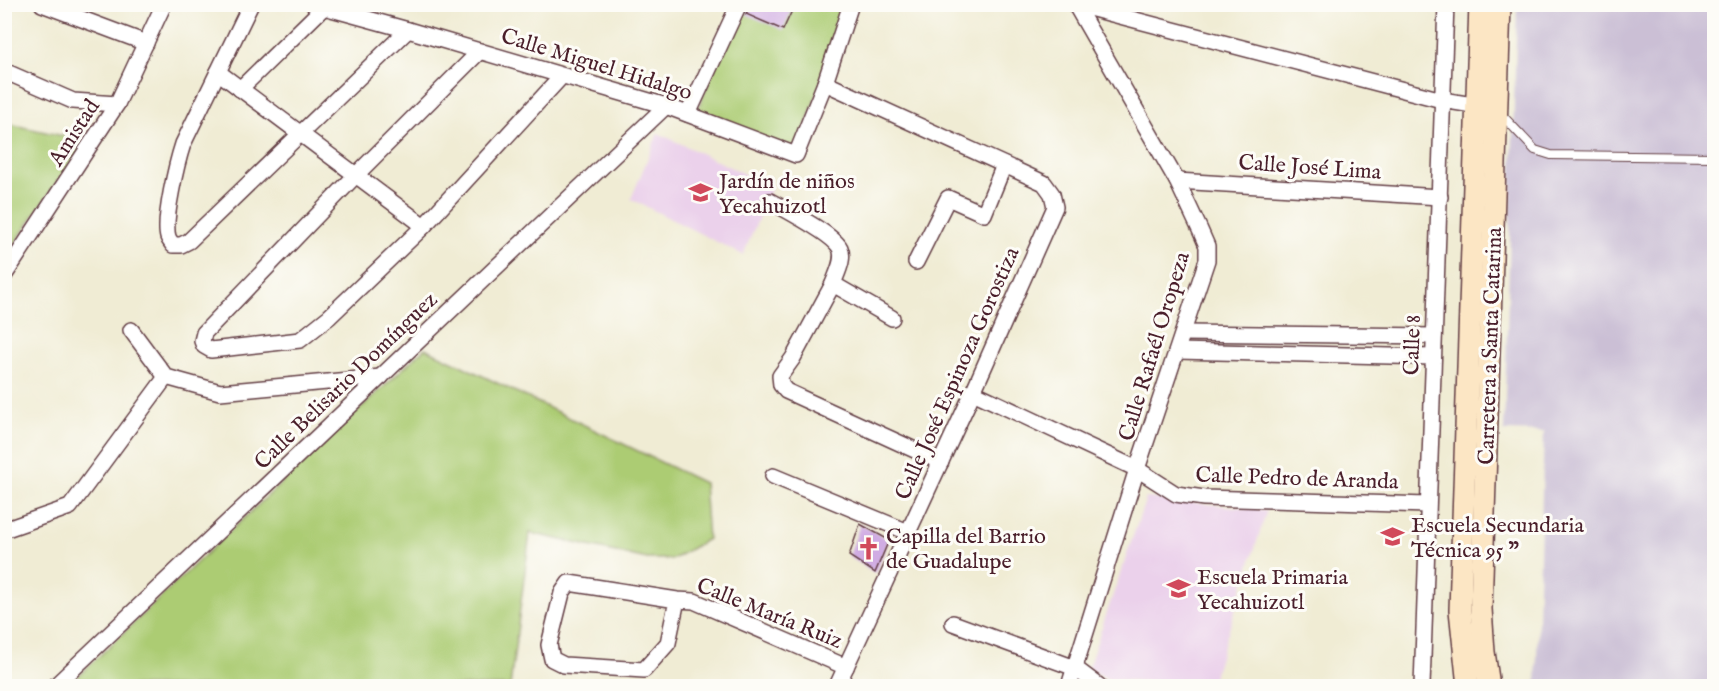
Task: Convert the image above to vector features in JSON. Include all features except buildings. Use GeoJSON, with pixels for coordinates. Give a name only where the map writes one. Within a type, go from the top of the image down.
{"type":"FeatureCollection","features":[{"type":"Feature","properties":{"kind":"main road","name":"Carretera a Santa Catarina"},"geometry":{"type":"LineString","coordinates":[[1480,4],[1487,108],[1481,609],[1489,687]]}},
{"type":"Feature","properties":{"kind":"main road","name":"Carretera a Santa Catarina"},"geometry":{"type":"LineString","coordinates":[[1468,687],[1460,610],[1487,108],[1500,4]]}},
{"type":"Feature","properties":{"kind":"street"},"geometry":{"type":"LineString","coordinates":[[42,4],[146,43]]}},
{"type":"Feature","properties":{"kind":"street","name":"Amistad"},"geometry":{"type":"LineString","coordinates":[[4,276],[117,104],[164,4]]}},
{"type":"Feature","properties":{"kind":"street"},"geometry":{"type":"LineString","coordinates":[[688,114],[739,4]]}},
{"type":"Feature","properties":{"kind":"street"},"geometry":{"type":"LineString","coordinates":[[825,83],[851,4]]}},
{"type":"Feature","properties":{"kind":"street","name":"Calle 8"},"geometry":{"type":"LineString","coordinates":[[1422,687],[1446,4]]}},
{"type":"Feature","properties":{"kind":"street"},"geometry":{"type":"LineString","coordinates":[[1075,5],[1442,100],[1487,108]]}},
{"type":"Feature","properties":{"kind":"street","name":"Calle Rafaél Oropeza"},"geometry":{"type":"LineString","coordinates":[[1069,687],[1137,469],[1207,260],[1207,246],[1177,181],[1075,5]]}},
{"type":"Feature","properties":{"kind":"street"},"geometry":{"type":"LineString","coordinates":[[250,6],[183,144],[175,168],[168,223],[168,236],[173,245],[181,245],[189,241],[408,30]]}},
{"type":"Feature","properties":{"kind":"street"},"geometry":{"type":"LineString","coordinates":[[240,89],[318,6]]}},
{"type":"Feature","properties":{"kind":"street","name":"Calle Miguel Hidalgo"},"geometry":{"type":"LineString","coordinates":[[318,6],[666,106],[796,155],[825,83]]}},
{"type":"Feature","properties":{"kind":"street"},"geometry":{"type":"LineString","coordinates":[[480,51],[356,175],[204,333],[202,341],[204,346],[211,350],[300,340],[329,318],[424,226],[562,76]]}},
{"type":"Feature","properties":{"kind":"street"},"geometry":{"type":"LineString","coordinates":[[4,71],[74,101],[117,104]]}},
{"type":"Feature","properties":{"kind":"street"},"geometry":{"type":"LineString","coordinates":[[218,72],[424,226]]}},
{"type":"Feature","properties":{"kind":"street","name":"Calle José Espinoza Gorostiza"},"geometry":{"type":"LineString","coordinates":[[825,83],[1044,183],[1052,195],[1055,207],[973,392],[837,687]]}},
{"type":"Feature","properties":{"kind":"street","name":"Calle Belisario Domínguez"},"geometry":{"type":"LineString","coordinates":[[55,687],[666,106]]}},
{"type":"Feature","properties":{"kind":"street","name":"Calle José Espinoza Gorostiza"},"geometry":{"type":"LineString","coordinates":[[916,262],[948,198],[984,214],[1004,165]]}},
{"type":"Feature","properties":{"kind":"street","name":"Calle José Lima"},"geometry":{"type":"LineString","coordinates":[[1177,181],[1440,197]]}},
{"type":"Feature","properties":{"kind":"street"},"geometry":{"type":"LineString","coordinates":[[770,201],[832,238],[841,249],[842,261],[833,284],[793,358],[780,376],[781,385],[786,391],[940,462]]}},
{"type":"Feature","properties":{"kind":"street"},"geometry":{"type":"LineString","coordinates":[[833,284],[892,318]]}},
{"type":"Feature","properties":{"kind":"street"},"geometry":{"type":"LineString","coordinates":[[131,330],[166,377],[220,392],[381,377]]}},
{"type":"Feature","properties":{"kind":"street"},"geometry":{"type":"LineString","coordinates":[[1184,333],[1434,336]]}},
{"type":"Feature","properties":{"kind":"street"},"geometry":{"type":"LineString","coordinates":[[1177,351],[1433,357]]}},
{"type":"Feature","properties":{"kind":"street"},"geometry":{"type":"LineString","coordinates":[[8,526],[70,507],[166,377]]}},
{"type":"Feature","properties":{"kind":"street","name":"Calle Pedro de Aranda"},"geometry":{"type":"LineString","coordinates":[[973,392],[1137,469],[1176,494],[1204,498],[1427,505]]}},
{"type":"Feature","properties":{"kind":"street"},"geometry":{"type":"LineString","coordinates":[[774,476],[908,532]]}},
{"type":"Feature","properties":{"kind":"street","name":"Calle María Ruiz"},"geometry":{"type":"LineString","coordinates":[[677,600],[668,643],[644,670],[564,666],[552,659],[549,645],[562,593],[569,583],[694,601],[846,667]]}},
{"type":"Feature","properties":{"kind":"street"},"geometry":{"type":"LineString","coordinates":[[953,623],[1075,668],[1100,687]]}},
{"type":"Feature","properties":{"kind":"lane"},"geometry":{"type":"LineString","coordinates":[[1487,108],[1535,150],[1551,155],[1714,157]]}},
{"type":"Feature","properties":{"kind":"shaded area"},"geometry":{"type":"Polygon","coordinates":[[[1517,5],[1714,5],[1714,686],[1536,685],[1544,432],[1504,431],[1517,5]]]}},
{"type":"Feature","properties":{"kind":"shaded area","name":"Jardín de niños Yecahuizotl"},"geometry":{"type":"Polygon","coordinates":[[[658,133],[772,187],[743,255],[631,199],[658,133]]]}},
{"type":"Feature","properties":{"kind":"shaded area","name":"Escuela Primaria Yecahuizotl"},"geometry":{"type":"Polygon","coordinates":[[[1146,498],[1267,510],[1211,685],[1108,679],[1088,668],[1146,498]]]}},
{"type":"Feature","properties":{"kind":"green space"},"geometry":{"type":"Polygon","coordinates":[[[740,5],[847,5],[796,155],[695,116],[740,5]]]}},
{"type":"Feature","properties":{"kind":"green space"},"geometry":{"type":"Polygon","coordinates":[[[5,123],[86,141],[5,257],[5,123]]]}},
{"type":"Feature","properties":{"kind":"green space"},"geometry":{"type":"Polygon","coordinates":[[[425,348],[704,483],[708,539],[673,559],[647,559],[530,533],[510,686],[68,686],[209,551],[425,348]]]}},
{"type":"Feature","properties":{"kind":"place","name":"Jardín de niños Yecahuizotl"},"geometry":{"type":"Point","coordinates":[701,193]}},
{"type":"Feature","properties":{"kind":"place","name":"Escuela Secundaria Técnica 95 \""},"geometry":{"type":"Point","coordinates":[1393,537]}},
{"type":"Feature","properties":{"kind":"place","name":"Capilla del Barrio de Guadalupe"},"geometry":{"type":"Point","coordinates":[868,548]}},
{"type":"Feature","properties":{"kind":"place","name":"Escuela Primaria Yecahuizotl"},"geometry":{"type":"Point","coordinates":[1179,589]}}]}
